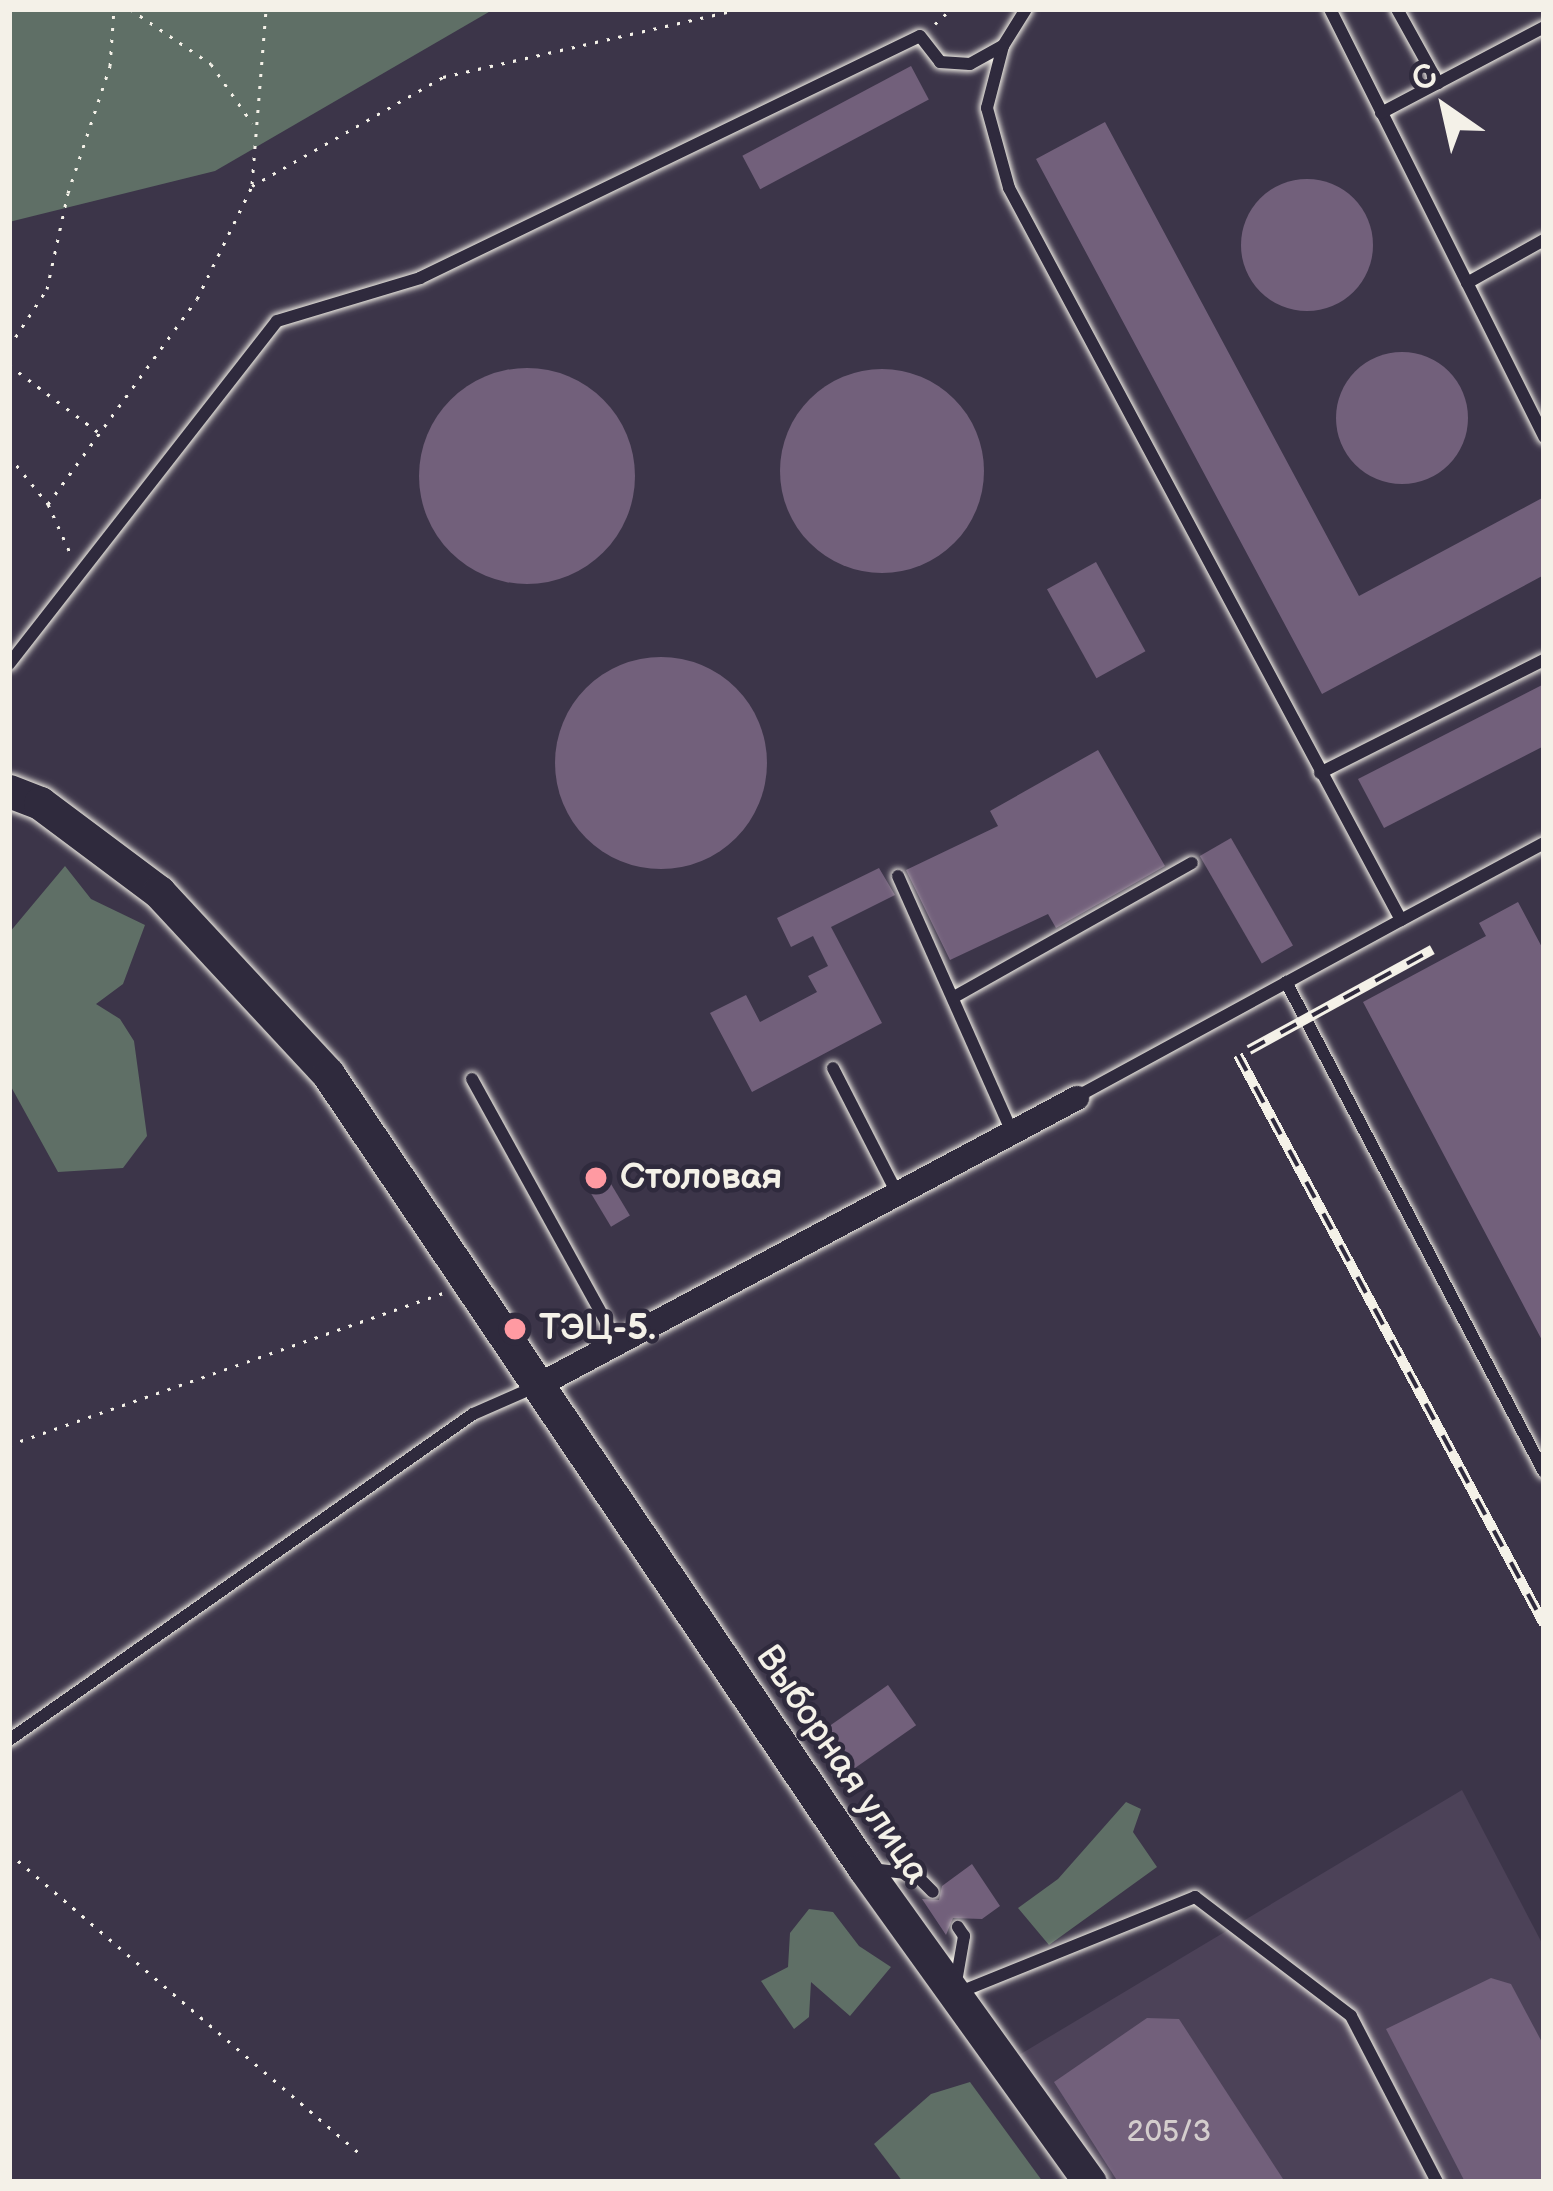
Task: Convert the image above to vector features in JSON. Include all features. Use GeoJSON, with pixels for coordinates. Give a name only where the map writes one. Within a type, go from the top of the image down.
{"type":"FeatureCollection","features":[{"type":"Feature","properties":{"kind":"main road","name":"Выборная улица"},"geometry":{"type":"LineString","coordinates":[[9,790],[40,803],[159,892],[275,1010],[471,1284],[864,1868],[1090,2182]]}},
{"type":"Feature","properties":{"kind":"street"},"geometry":{"type":"LineString","coordinates":[[538,1385],[1077,1098]]}},
{"type":"Feature","properties":{"kind":"lane"},"geometry":{"type":"LineString","coordinates":[[1026,9],[1003,46],[987,108],[1009,188],[1401,920]]}},
{"type":"Feature","properties":{"kind":"lane"},"geometry":{"type":"LineString","coordinates":[[1330,9],[1544,437]]}},
{"type":"Feature","properties":{"kind":"lane"},"geometry":{"type":"LineString","coordinates":[[1397,9],[1438,83]]}},
{"type":"Feature","properties":{"kind":"lane"},"geometry":{"type":"LineString","coordinates":[[1382,113],[1544,27]]}},
{"type":"Feature","properties":{"kind":"lane"},"geometry":{"type":"LineString","coordinates":[[9,664],[277,321],[421,278],[920,36],[940,62],[970,64],[1003,46]]}},
{"type":"Feature","properties":{"kind":"lane"},"geometry":{"type":"LineString","coordinates":[[1467,283],[1544,240]]}},
{"type":"Feature","properties":{"kind":"lane"},"geometry":{"type":"LineString","coordinates":[[1320,773],[1544,660]]}},
{"type":"Feature","properties":{"kind":"lane"},"geometry":{"type":"LineString","coordinates":[[1077,1098],[1544,843]]}},
{"type":"Feature","properties":{"kind":"lane"},"geometry":{"type":"LineString","coordinates":[[955,997],[1192,862]]}},
{"type":"Feature","properties":{"kind":"lane"},"geometry":{"type":"LineString","coordinates":[[898,877],[1012,1133]]}},
{"type":"Feature","properties":{"kind":"lane"},"geometry":{"type":"LineString","coordinates":[[1286,982],[1544,1472]]}},
{"type":"Feature","properties":{"kind":"lane"},"geometry":{"type":"LineString","coordinates":[[832,1067],[898,1196]]}},
{"type":"Feature","properties":{"kind":"lane"},"geometry":{"type":"LineString","coordinates":[[472,1079],[618,1344]]}},
{"type":"Feature","properties":{"kind":"lane"},"geometry":{"type":"LineString","coordinates":[[9,1740],[473,1414],[538,1385]]}},
{"type":"Feature","properties":{"kind":"lane"},"geometry":{"type":"LineString","coordinates":[[864,1868],[915,1874],[933,1892]]}},
{"type":"Feature","properties":{"kind":"lane"},"geometry":{"type":"LineString","coordinates":[[954,1995],[1195,1897],[1351,2016],[1437,2182]]}},
{"type":"Feature","properties":{"kind":"lane"},"geometry":{"type":"LineString","coordinates":[[954,1995],[964,1936],[958,1927]]}},
{"type":"Feature","properties":{"kind":"path"},"geometry":{"type":"LineString","coordinates":[[9,347],[47,289],[68,193],[110,66],[114,9]]}},
{"type":"Feature","properties":{"kind":"path"},"geometry":{"type":"LineString","coordinates":[[130,9],[211,64],[253,125]]}},
{"type":"Feature","properties":{"kind":"path"},"geometry":{"type":"LineString","coordinates":[[48,504],[196,298],[252,186],[253,125],[266,9]]}},
{"type":"Feature","properties":{"kind":"path"},"geometry":{"type":"LineString","coordinates":[[252,186],[443,77],[741,9]]}},
{"type":"Feature","properties":{"kind":"path"},"geometry":{"type":"LineString","coordinates":[[920,36],[951,9]]}},
{"type":"Feature","properties":{"kind":"path"},"geometry":{"type":"LineString","coordinates":[[9,365],[98,432]]}},
{"type":"Feature","properties":{"kind":"path"},"geometry":{"type":"LineString","coordinates":[[9,456],[48,504],[80,575]]}},
{"type":"Feature","properties":{"kind":"path"},"geometry":{"type":"LineString","coordinates":[[9,1445],[471,1284]]}},
{"type":"Feature","properties":{"kind":"path"},"geometry":{"type":"LineString","coordinates":[[9,1853],[364,2157]]}},
{"type":"Feature","properties":{"kind":"shaded area"},"geometry":{"type":"Polygon","coordinates":[[[1462,1790],[1544,1947],[1544,2182],[1103,2182],[1019,2055],[1462,1790]]]}},
{"type":"Feature","properties":{"kind":"green space"},"geometry":{"type":"Polygon","coordinates":[[[9,9],[494,9],[215,171],[9,222],[9,9]]]}},
{"type":"Feature","properties":{"kind":"green space"},"geometry":{"type":"Polygon","coordinates":[[[65,866],[91,899],[145,925],[123,984],[96,1004],[120,1019],[134,1041],[147,1136],[123,1168],[58,1172],[9,1083],[9,933],[65,866]]]}},
{"type":"Feature","properties":{"kind":"green space"},"geometry":{"type":"Polygon","coordinates":[[[1126,1802],[1141,1809],[1133,1832],[1157,1867],[1049,1945],[1018,1908],[1058,1879],[1126,1802]]]}},
{"type":"Feature","properties":{"kind":"green space"},"geometry":{"type":"Polygon","coordinates":[[[809,1909],[833,1912],[859,1946],[891,1967],[850,2016],[811,1982],[809,2017],[794,2029],[761,1981],[788,1967],[790,1933],[809,1909]]]}},
{"type":"Feature","properties":{"kind":"green space"},"geometry":{"type":"Polygon","coordinates":[[[970,2082],[1043,2182],[903,2182],[874,2144],[931,2094],[970,2082]]]}},
{"type":"Feature","properties":{"kind":"building"},"geometry":{"type":"Polygon","coordinates":[[[911,66],[929,100],[760,189],[742,156],[911,66]]]}},
{"type":"Feature","properties":{"kind":"building"},"geometry":{"type":"Polygon","coordinates":[[[1105,122],[1359,596],[1544,497],[1544,575],[1322,694],[1036,159],[1105,122]]]}},
{"type":"Feature","properties":{"kind":"building"},"geometry":{"type":"Polygon","coordinates":[[[1307,179],[1332,184],[1354,198],[1368,220],[1373,245],[1368,270],[1354,292],[1332,306],[1307,311],[1282,306],[1260,292],[1246,270],[1241,245],[1246,220],[1260,198],[1282,184],[1307,179]]]}},
{"type":"Feature","properties":{"kind":"building"},"geometry":{"type":"Polygon","coordinates":[[[1402,352],[1427,357],[1448,372],[1463,393],[1468,418],[1463,443],[1448,464],[1427,479],[1402,484],[1377,479],[1356,464],[1341,443],[1336,418],[1341,393],[1356,372],[1377,357],[1402,352]]]}},
{"type":"Feature","properties":{"kind":"building"},"geometry":{"type":"Polygon","coordinates":[[[527,368],[568,376],[603,400],[627,435],[635,476],[627,517],[603,552],[568,576],[527,584],[486,576],[451,552],[427,517],[419,476],[427,435],[451,400],[486,376],[527,368]]]}},
{"type":"Feature","properties":{"kind":"building"},"geometry":{"type":"Polygon","coordinates":[[[882,369],[921,377],[954,399],[976,432],[984,471],[976,510],[954,543],[921,565],[882,573],[843,565],[810,543],[788,510],[780,471],[788,432],[810,399],[843,377],[882,369]]]}},
{"type":"Feature","properties":{"kind":"building"},"geometry":{"type":"Polygon","coordinates":[[[1096,562],[1145,651],[1096,678],[1047,589],[1096,562]]]}},
{"type":"Feature","properties":{"kind":"building"},"geometry":{"type":"Polygon","coordinates":[[[661,657],[702,665],[736,688],[759,722],[767,763],[759,804],[736,838],[702,861],[661,869],[620,861],[586,838],[563,804],[555,763],[563,722],[586,688],[620,665],[661,657]]]}},
{"type":"Feature","properties":{"kind":"building"},"geometry":{"type":"Polygon","coordinates":[[[1544,684],[1544,746],[1384,828],[1358,779],[1544,684]]]}},
{"type":"Feature","properties":{"kind":"building"},"geometry":{"type":"Polygon","coordinates":[[[1098,750],[1165,866],[1056,928],[1048,914],[950,960],[906,870],[998,826],[990,811],[1098,750]]]}},
{"type":"Feature","properties":{"kind":"building"},"geometry":{"type":"Polygon","coordinates":[[[1231,838],[1293,945],[1262,963],[1200,856],[1231,838]]]}},
{"type":"Feature","properties":{"kind":"building"},"geometry":{"type":"Polygon","coordinates":[[[879,868],[895,895],[831,927],[882,1023],[752,1092],[710,1013],[746,995],[760,1022],[817,992],[808,976],[828,966],[813,936],[791,947],[777,918],[879,868]]]}},
{"type":"Feature","properties":{"kind":"building"},"geometry":{"type":"Polygon","coordinates":[[[1518,902],[1544,951],[1544,1344],[1363,1002],[1486,936],[1479,923],[1518,902]]]}},
{"type":"Feature","properties":{"kind":"building"},"geometry":{"type":"Polygon","coordinates":[[[599,1164],[630,1215],[611,1227],[580,1175],[599,1164]]]}},
{"type":"Feature","properties":{"kind":"building"},"geometry":{"type":"Polygon","coordinates":[[[888,1685],[916,1725],[855,1768],[827,1728],[888,1685]]]}},
{"type":"Feature","properties":{"kind":"building"},"geometry":{"type":"Polygon","coordinates":[[[972,1864],[1000,1906],[982,1919],[953,1918],[946,1935],[922,1899],[939,1900],[942,1886],[972,1864]]]}},
{"type":"Feature","properties":{"kind":"building"},"geometry":{"type":"Polygon","coordinates":[[[1491,1978],[1511,1984],[1544,2046],[1544,2182],[1465,2182],[1386,2029],[1491,1978]]]}},
{"type":"Feature","properties":{"kind":"building"},"geometry":{"type":"Polygon","coordinates":[[[1147,2018],[1179,2019],[1285,2182],[1118,2182],[1054,2082],[1147,2018]]]}},
{"type":"Feature","properties":{"kind":"railway"},"geometry":{"type":"LineString","coordinates":[[1249,1050],[1432,950]]}},
{"type":"Feature","properties":{"kind":"railway"},"geometry":{"type":"LineString","coordinates":[[1238,1055],[1544,1624]]}},
{"type":"Feature","properties":{"kind":"place","name":"Столовая"},"geometry":{"type":"Point","coordinates":[596,1178]}},
{"type":"Feature","properties":{"kind":"place","name":"ТЭЦ-5."},"geometry":{"type":"Point","coordinates":[515,1329]}}]}
